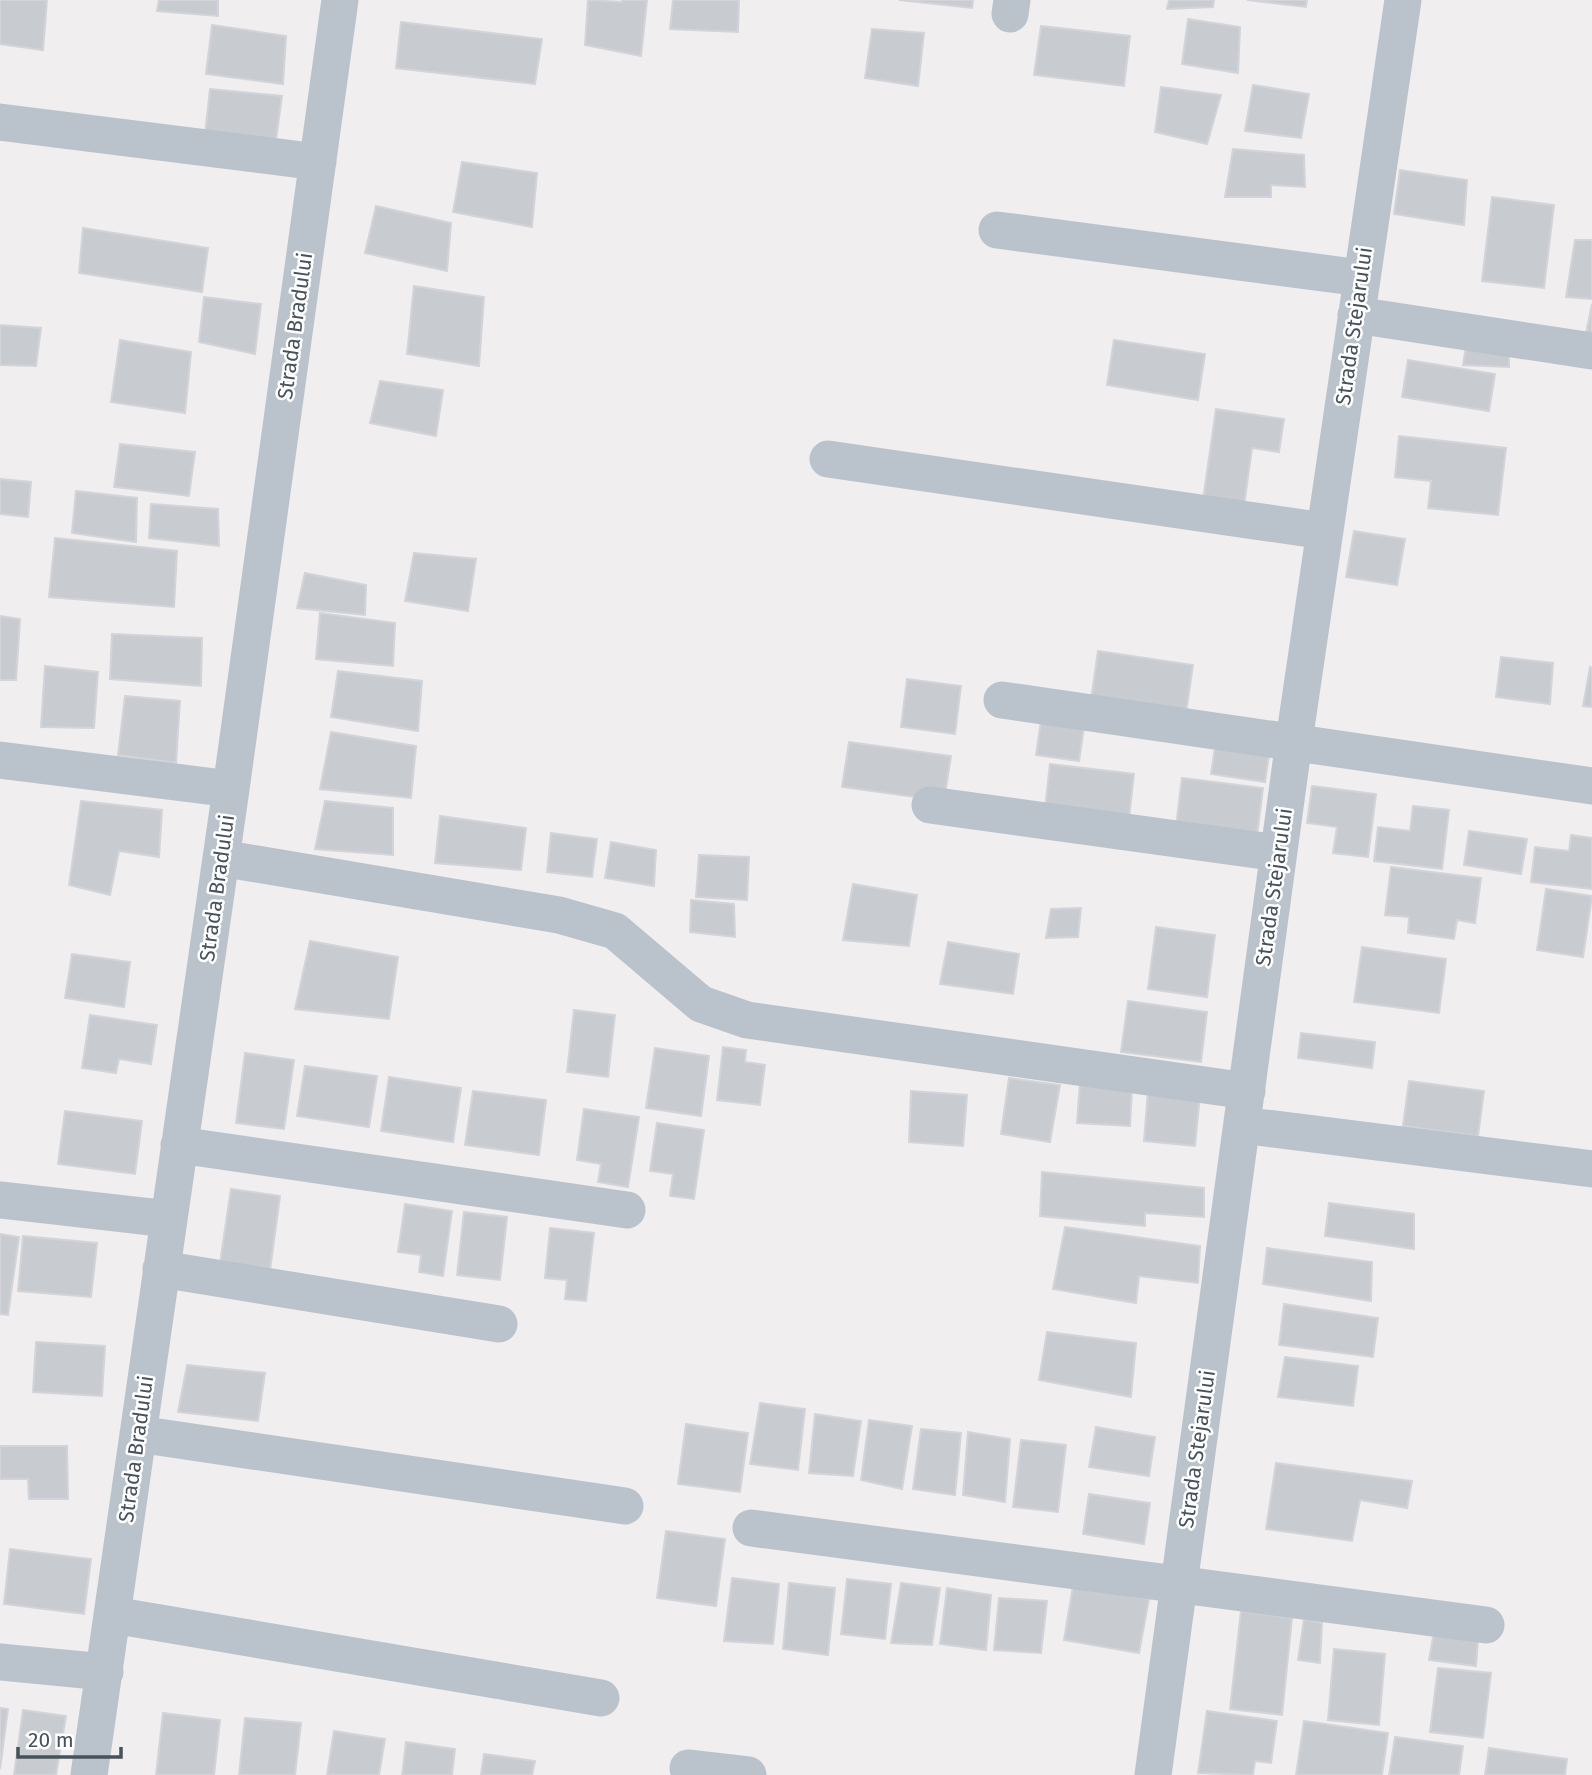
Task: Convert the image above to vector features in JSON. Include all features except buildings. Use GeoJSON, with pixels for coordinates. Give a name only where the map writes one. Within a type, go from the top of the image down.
{"type":"FeatureCollection","features":[{"type":"Feature","properties":{"kind":"street","name":"Strada Bradului"},"geometry":{"type":"LineString","coordinates":[[89,1775],[231,789],[340,0]]}},
{"type":"Feature","properties":{"kind":"street","name":"Strada Stejarului"},"geometry":{"type":"LineString","coordinates":[[1153,1775],[1278,853],[1403,0]]}},
{"type":"Feature","properties":{"kind":"street"},"geometry":{"type":"LineString","coordinates":[[0,122],[318,162]]}},
{"type":"Feature","properties":{"kind":"street"},"geometry":{"type":"LineString","coordinates":[[997,230],[1361,278]]}},
{"type":"Feature","properties":{"kind":"street"},"geometry":{"type":"LineString","coordinates":[[1356,315],[1592,351]]}},
{"type":"Feature","properties":{"kind":"street"},"geometry":{"type":"LineString","coordinates":[[828,459],[1324,531]]}},
{"type":"Feature","properties":{"kind":"street"},"geometry":{"type":"LineString","coordinates":[[1002,700],[1592,786]]}},
{"type":"Feature","properties":{"kind":"street"},"geometry":{"type":"LineString","coordinates":[[0,760],[231,789]]}},
{"type":"Feature","properties":{"kind":"street"},"geometry":{"type":"LineString","coordinates":[[930,805],[1278,853]]}},
{"type":"Feature","properties":{"kind":"street"},"geometry":{"type":"LineString","coordinates":[[221,858],[559,915],[615,931],[701,1004],[747,1020],[1592,1169]]}},
{"type":"Feature","properties":{"kind":"street"},"geometry":{"type":"LineString","coordinates":[[179,1145],[627,1210]]}},
{"type":"Feature","properties":{"kind":"street"},"geometry":{"type":"LineString","coordinates":[[0,1200],[169,1219]]}},
{"type":"Feature","properties":{"kind":"street"},"geometry":{"type":"LineString","coordinates":[[162,1269],[499,1324]]}},
{"type":"Feature","properties":{"kind":"street"},"geometry":{"type":"LineString","coordinates":[[138,1434],[625,1506]]}},
{"type":"Feature","properties":{"kind":"street"},"geometry":{"type":"LineString","coordinates":[[751,1528],[1486,1625]]}},
{"type":"Feature","properties":{"kind":"street"},"geometry":{"type":"LineString","coordinates":[[113,1615],[601,1698]]}},
{"type":"Feature","properties":{"kind":"street"},"geometry":{"type":"LineString","coordinates":[[0,1662],[105,1672]]}},
{"type":"Feature","properties":{"kind":"street"},"geometry":{"type":"LineString","coordinates":[[688,1768],[748,1775]]}}]}
